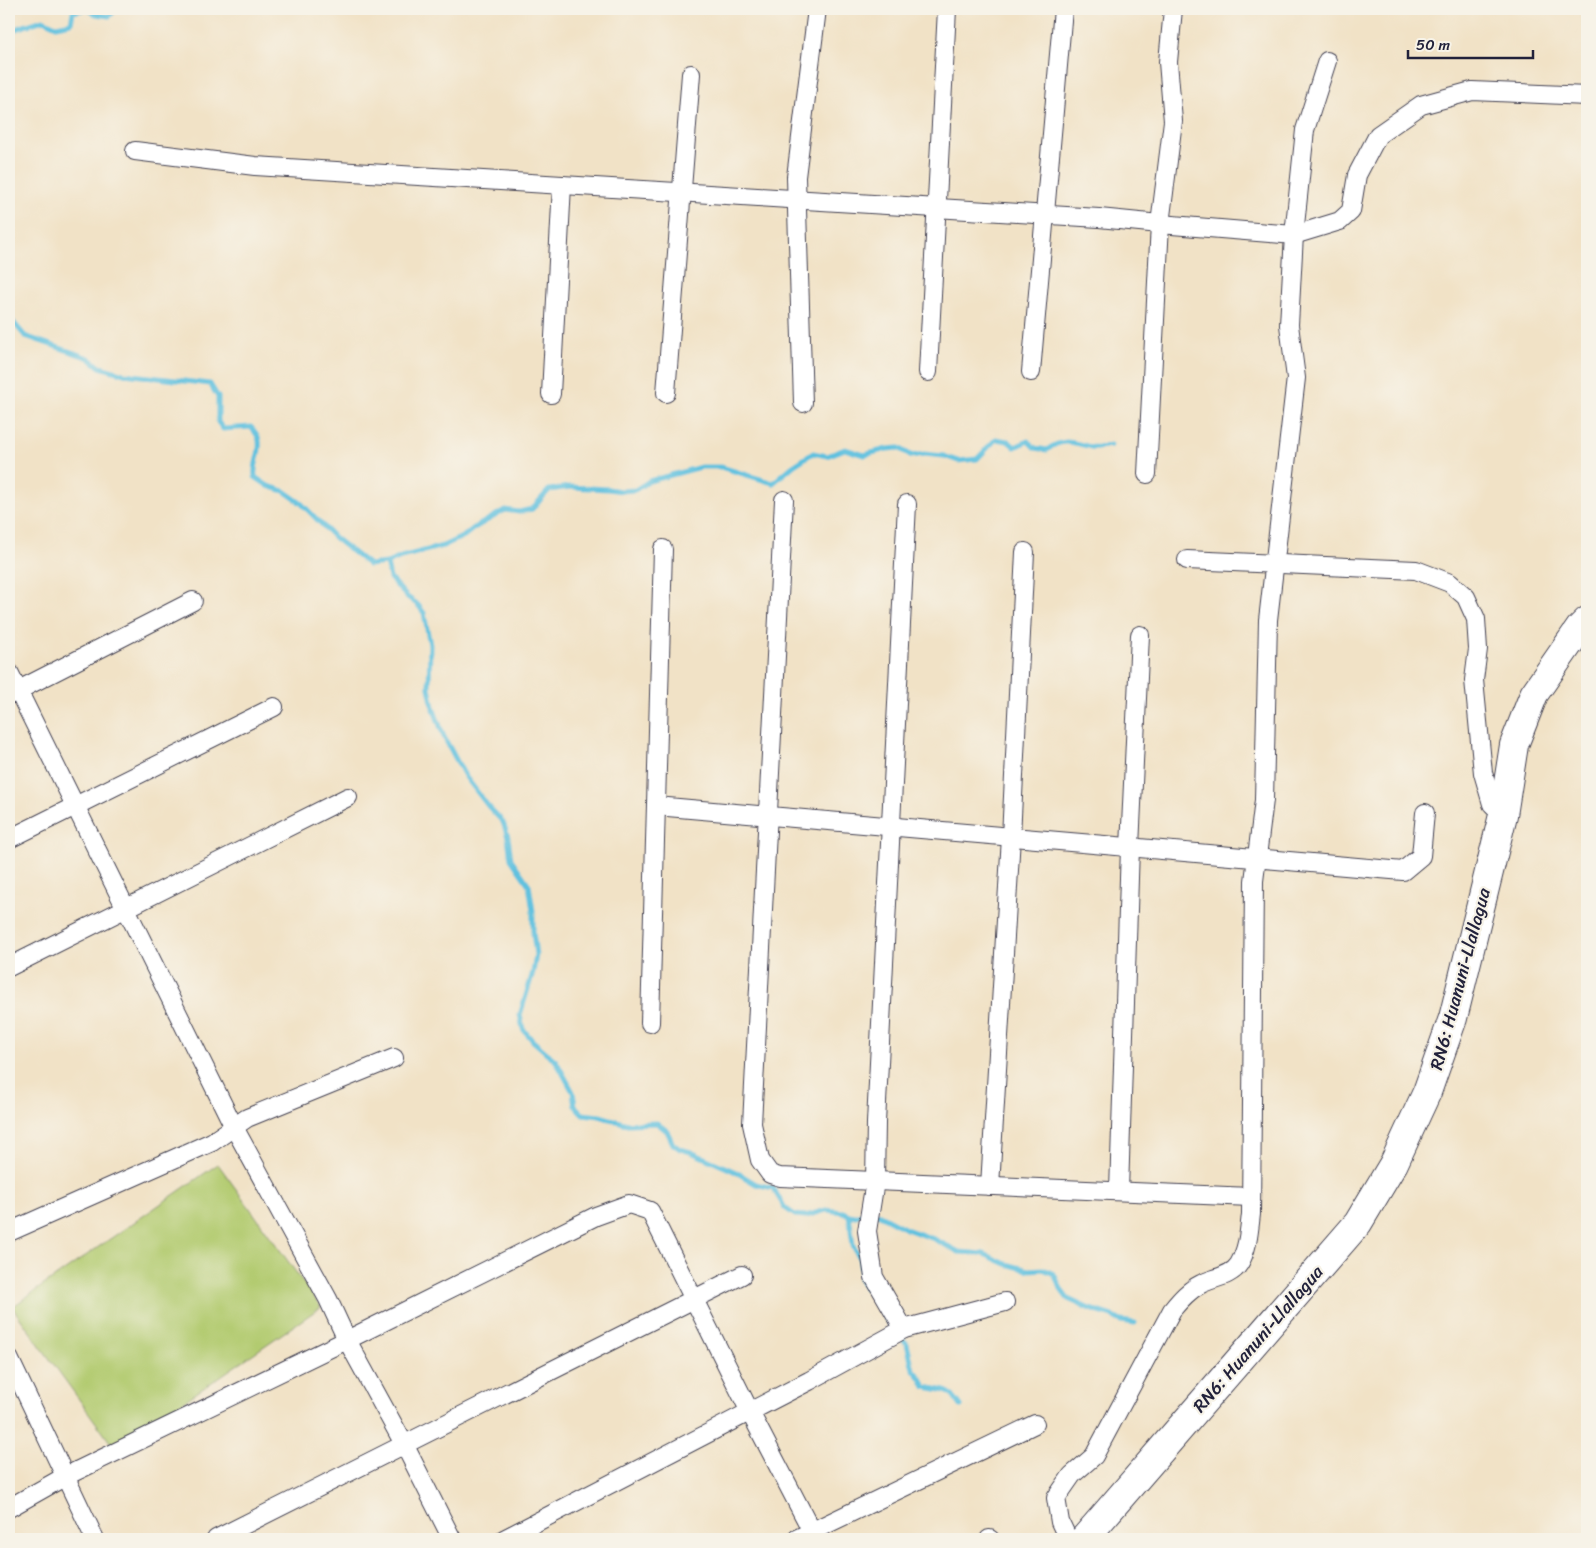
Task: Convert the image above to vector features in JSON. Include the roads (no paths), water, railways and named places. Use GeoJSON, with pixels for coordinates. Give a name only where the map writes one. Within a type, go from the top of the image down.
{"type":"FeatureCollection","features":[{"type":"Feature","properties":{"kind":"highway","name":"RN6: Huanuni-Llallagua"},"geometry":{"type":"LineString","coordinates":[[1084,1539],[1358,1223],[1394,1163],[1427,1092],[1453,1018],[1503,815],[1514,745],[1534,694],[1580,628],[1587,621]]}},
{"type":"Feature","properties":{"kind":"street"},"geometry":{"type":"LineString","coordinates":[[803,403],[796,177],[817,9]]}},
{"type":"Feature","properties":{"kind":"street"},"geometry":{"type":"LineString","coordinates":[[928,372],[935,208],[947,9]]}},
{"type":"Feature","properties":{"kind":"street"},"geometry":{"type":"LineString","coordinates":[[1032,372],[1063,9]]}},
{"type":"Feature","properties":{"kind":"street"},"geometry":{"type":"LineString","coordinates":[[1147,474],[1160,224],[1173,121],[1168,62],[1173,9]]}},
{"type":"Feature","properties":{"kind":"street"},"geometry":{"type":"LineString","coordinates":[[1068,1539],[1060,1522],[1056,1498],[1072,1474],[1094,1456],[1168,1318],[1183,1296],[1201,1284],[1223,1276],[1238,1265],[1248,1243],[1251,1197],[1254,881],[1264,800],[1268,620],[1296,378],[1289,325],[1294,235],[1305,130],[1326,60]]}},
{"type":"Feature","properties":{"kind":"street"},"geometry":{"type":"LineString","coordinates":[[666,393],[691,74]]}},
{"type":"Feature","properties":{"kind":"street"},"geometry":{"type":"LineString","coordinates":[[135,151],[255,166],[1045,214],[1294,235],[1340,221],[1351,211],[1357,175],[1378,135],[1421,105],[1472,91],[1587,96]]}},
{"type":"Feature","properties":{"kind":"street"},"geometry":{"type":"LineString","coordinates":[[551,394],[562,185]]}},
{"type":"Feature","properties":{"kind":"street"},"geometry":{"type":"LineString","coordinates":[[784,500],[752,1124],[760,1160],[770,1174],[780,1177],[1251,1197]]}},
{"type":"Feature","properties":{"kind":"street"},"geometry":{"type":"LineString","coordinates":[[904,1329],[874,1278],[867,1231],[875,1181],[876,1123],[907,504]]}},
{"type":"Feature","properties":{"kind":"street"},"geometry":{"type":"LineString","coordinates":[[650,1023],[663,550]]}},
{"type":"Feature","properties":{"kind":"street"},"geometry":{"type":"LineString","coordinates":[[990,1186],[1011,837],[1025,552]]}},
{"type":"Feature","properties":{"kind":"street"},"geometry":{"type":"LineString","coordinates":[[1187,560],[1416,570],[1450,583],[1466,597],[1476,619],[1478,649],[1474,680],[1483,773],[1492,804],[1503,815]]}},
{"type":"Feature","properties":{"kind":"street"},"geometry":{"type":"LineString","coordinates":[[13,693],[193,602]]}},
{"type":"Feature","properties":{"kind":"street"},"geometry":{"type":"LineString","coordinates":[[1119,1192],[1130,847],[1140,635]]}},
{"type":"Feature","properties":{"kind":"street"},"geometry":{"type":"LineString","coordinates":[[9,672],[13,693],[75,806],[234,1127],[328,1299],[347,1340],[404,1444],[452,1539]]}},
{"type":"Feature","properties":{"kind":"street"},"geometry":{"type":"LineString","coordinates":[[9,839],[274,707]]}},
{"type":"Feature","properties":{"kind":"street"},"geometry":{"type":"LineString","coordinates":[[9,967],[348,797]]}},
{"type":"Feature","properties":{"kind":"street"},"geometry":{"type":"LineString","coordinates":[[656,806],[1403,871],[1421,856],[1425,813]]}},
{"type":"Feature","properties":{"kind":"street"},"geometry":{"type":"LineString","coordinates":[[9,1232],[212,1142],[247,1118],[394,1058]]}},
{"type":"Feature","properties":{"kind":"street"},"geometry":{"type":"LineString","coordinates":[[9,1508],[64,1478],[596,1216],[629,1204],[650,1211],[750,1412],[814,1535]]}},
{"type":"Feature","properties":{"kind":"street"},"geometry":{"type":"LineString","coordinates":[[216,1539],[742,1275]]}},
{"type":"Feature","properties":{"kind":"street"},"geometry":{"type":"LineString","coordinates":[[504,1539],[750,1412],[904,1329],[1005,1302]]}},
{"type":"Feature","properties":{"kind":"street"},"geometry":{"type":"LineString","coordinates":[[9,1358],[13,1378],[95,1539]]}},
{"type":"Feature","properties":{"kind":"street"},"geometry":{"type":"LineString","coordinates":[[796,1539],[814,1535],[1035,1424]]}},
{"type":"Feature","properties":{"kind":"waterway"},"geometry":{"type":"LineString","coordinates":[[9,31],[43,20],[56,26],[71,23],[73,12],[86,9]]}},
{"type":"Feature","properties":{"kind":"waterway"},"geometry":{"type":"LineString","coordinates":[[87,9],[96,14],[109,16],[117,9]]}},
{"type":"Feature","properties":{"kind":"waterway"},"geometry":{"type":"LineString","coordinates":[[9,317],[25,336],[89,358],[100,367],[124,374],[210,384],[218,397],[218,422],[223,429],[251,427],[258,437],[259,446],[255,477],[268,486],[284,491],[301,503],[335,538],[369,565],[387,563],[401,557],[443,546],[464,536],[505,510],[519,512],[532,509],[549,490],[570,487],[621,491],[635,490],[649,481],[701,467],[721,467],[773,483],[793,466],[813,453],[827,456],[845,449],[864,455],[899,448],[912,456],[924,454],[944,456],[958,461],[977,459],[996,439],[1008,441],[1015,447],[1028,441],[1035,448],[1047,450],[1063,442],[1093,447],[1111,445]]}},
{"type":"Feature","properties":{"kind":"waterway"},"geometry":{"type":"LineString","coordinates":[[387,563],[390,578],[424,613],[430,645],[429,688],[433,707],[444,737],[465,776],[503,822],[508,837],[511,859],[529,885],[536,955],[520,1015],[523,1029],[533,1041],[556,1061],[573,1092],[575,1106],[583,1114],[600,1116],[627,1124],[657,1123],[667,1131],[673,1144],[680,1149],[736,1172],[756,1184],[773,1188],[785,1208],[795,1215],[806,1216],[826,1210],[856,1216],[874,1212],[906,1229],[934,1239],[959,1252],[984,1254],[1006,1264],[1029,1270],[1043,1269],[1054,1274],[1068,1299],[1121,1321],[1135,1323]]}},
{"type":"Feature","properties":{"kind":"waterway"},"geometry":{"type":"LineString","coordinates":[[849,1215],[853,1245],[860,1260],[860,1280],[865,1288],[871,1291],[891,1327],[907,1344],[913,1369],[921,1378],[925,1387],[950,1393],[961,1406]]}}]}
